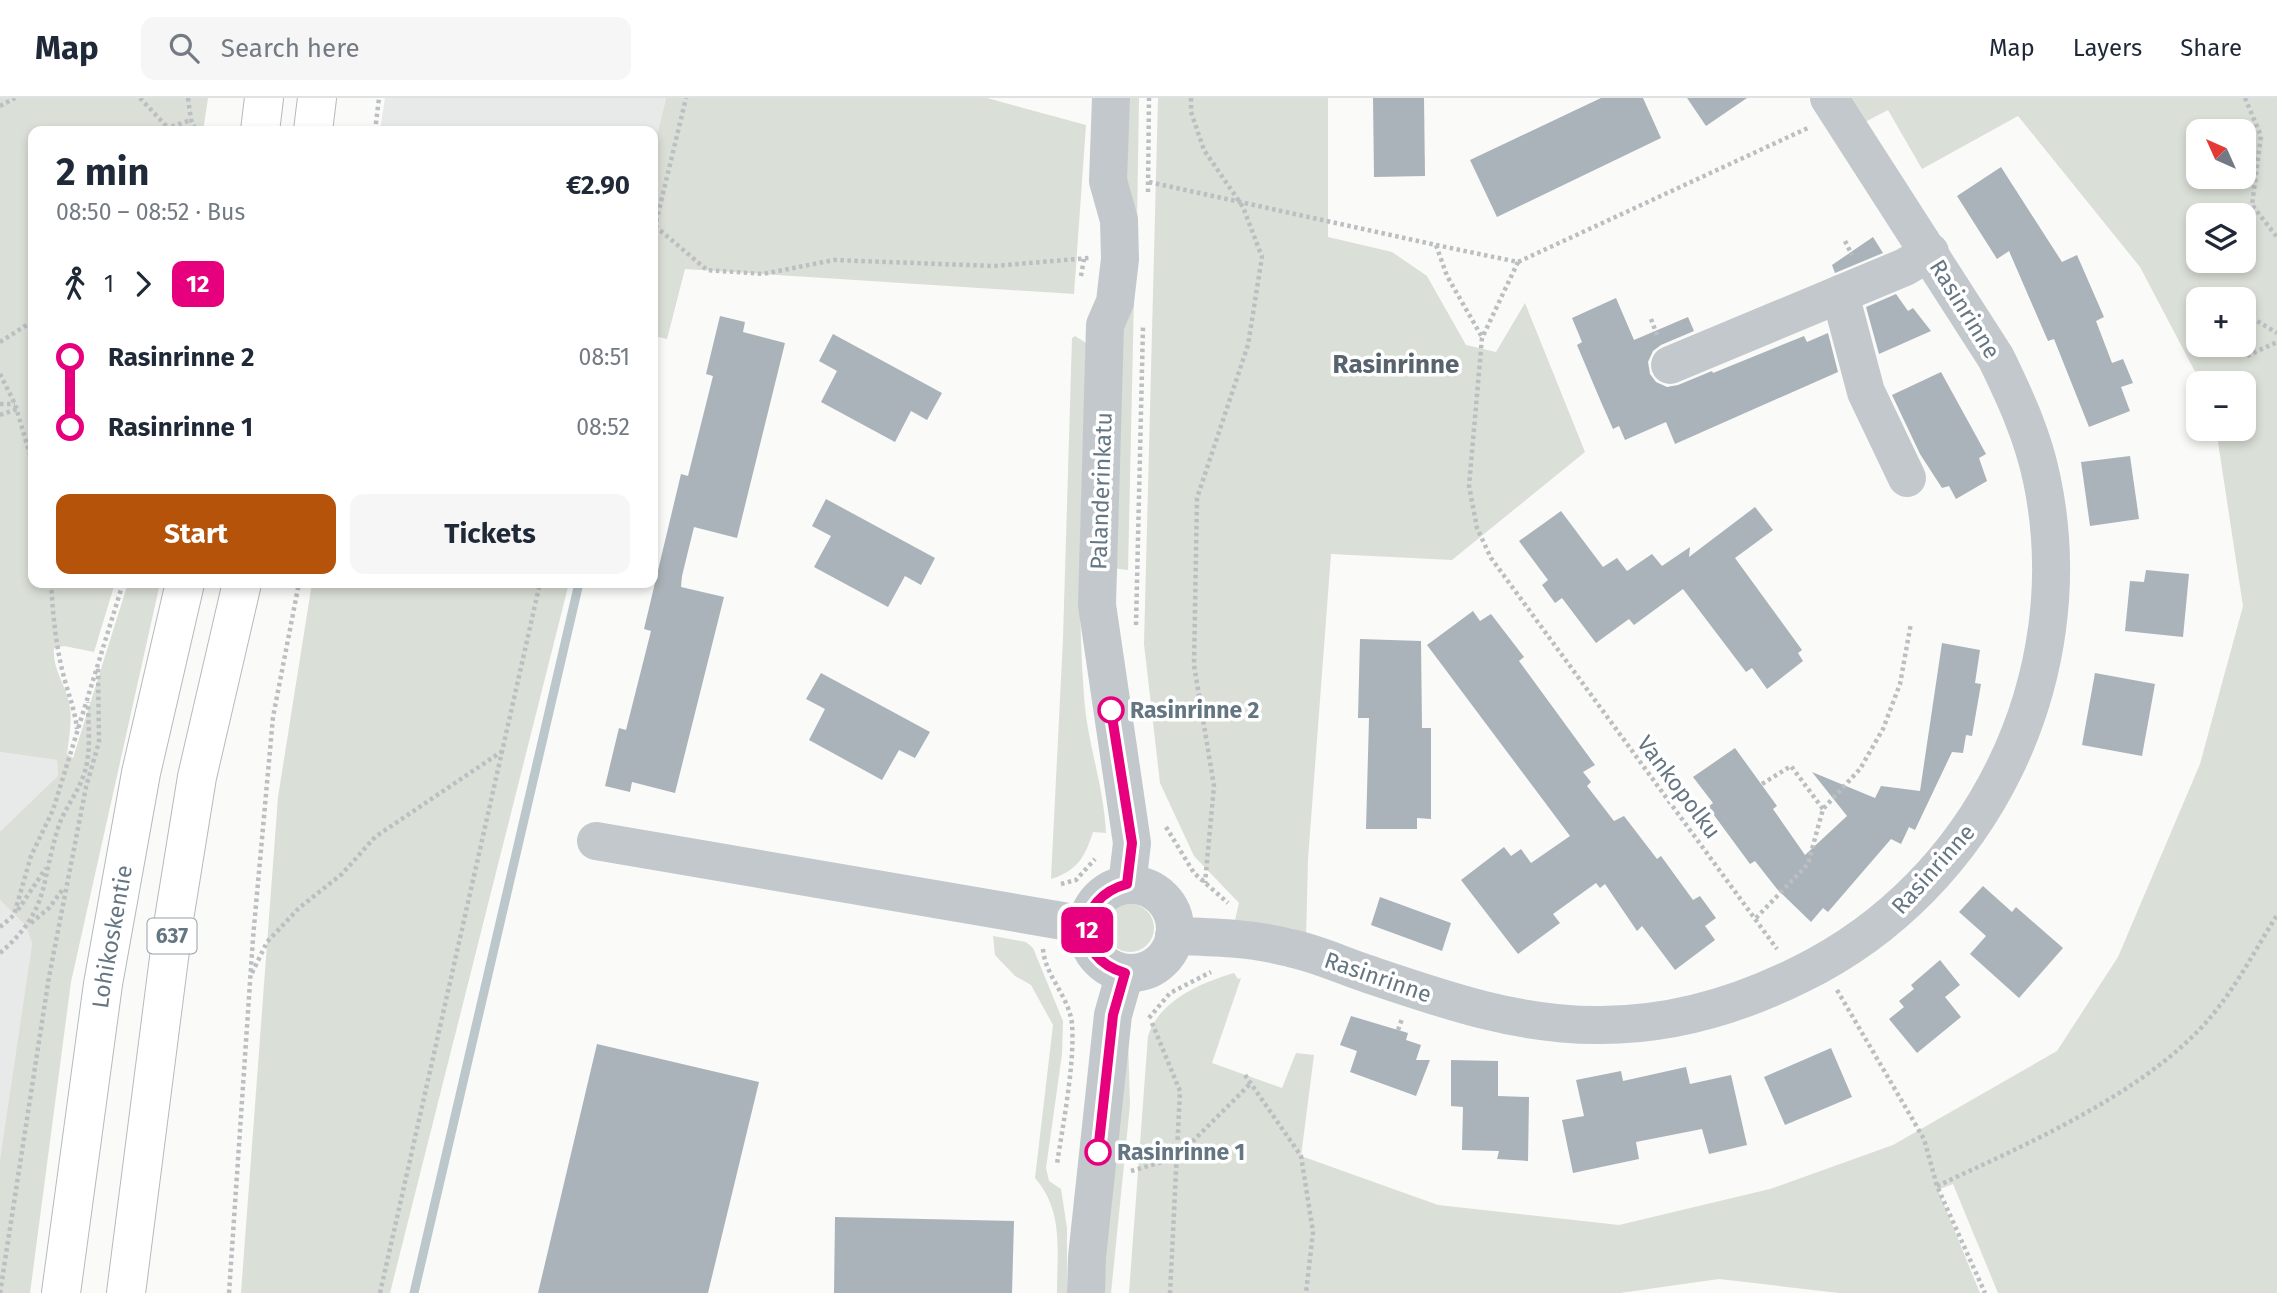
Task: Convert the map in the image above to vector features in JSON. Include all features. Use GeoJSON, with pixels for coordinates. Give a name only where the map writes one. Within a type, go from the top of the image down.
{"type":"FeatureCollection","features":[{"type":"Feature","properties":{"kind":"main road"},"geometry":{"type":"LineString","coordinates":[[261,126],[264,98]]}},
{"type":"Feature","properties":{"kind":"main road"},"geometry":{"type":"LineString","coordinates":[[314,126],[317,98]]}},
{"type":"Feature","properties":{"kind":"main road","name":"Lohikoskentie"},"geometry":{"type":"LineString","coordinates":[[61,1293],[103,984],[141,773],[184,588]]}},
{"type":"Feature","properties":{"kind":"main road","name":"637"},"geometry":{"type":"LineString","coordinates":[[126,1293],[174,919],[197,777],[241,588]]}},
{"type":"Feature","properties":{"kind":"street","name":"Palanderinkatu"},"geometry":{"type":"LineString","coordinates":[[1111,98],[1108,181],[1119,220],[1120,259],[1115,302],[1105,325],[1097,605],[1149,835],[1127,884]]}},
{"type":"Feature","properties":{"kind":"street","name":"Rasinrinne"},"geometry":{"type":"LineString","coordinates":[[1174,936],[1228,937],[1292,948],[1475,1009],[1533,1020],[1627,1025],[1698,1013],[1745,999],[1821,964],[1888,919],[1933,876],[1981,814],[2020,736],[2036,689],[2050,594],[2042,480],[2031,439],[1996,358],[1834,106]]}},
{"type":"Feature","properties":{"kind":"street"},"geometry":{"type":"LineString","coordinates":[[1670,365],[1905,267],[1930,252]]}},
{"type":"Feature","properties":{"kind":"street"},"geometry":{"type":"LineString","coordinates":[[1840,294],[1866,392],[1907,478]]}},
{"type":"Feature","properties":{"kind":"street"},"geometry":{"type":"LineString","coordinates":[[596,841],[1086,925]]}},
{"type":"Feature","properties":{"kind":"street"},"geometry":{"type":"LineString","coordinates":[[1127,884],[1140,885],[1163,899],[1171,910],[1174,936],[1170,949],[1151,968],[1125,973],[1101,962],[1087,939],[1086,925],[1090,910],[1099,897],[1112,888],[1127,884]]}},
{"type":"Feature","properties":{"kind":"street"},"geometry":{"type":"LineString","coordinates":[[1086,1293],[1087,1256],[1112,1022],[1125,973]]}},
{"type":"Feature","properties":{"kind":"path"},"geometry":{"type":"LineString","coordinates":[[0,106],[15,98]]}},
{"type":"Feature","properties":{"kind":"path"},"geometry":{"type":"LineString","coordinates":[[140,98],[164,126]]}},
{"type":"Feature","properties":{"kind":"path"},"geometry":{"type":"LineString","coordinates":[[188,98],[194,126]]}},
{"type":"Feature","properties":{"kind":"path"},"geometry":{"type":"LineString","coordinates":[[376,126],[379,98]]}},
{"type":"Feature","properties":{"kind":"path"},"geometry":{"type":"LineString","coordinates":[[658,214],[686,98]]}},
{"type":"Feature","properties":{"kind":"path"},"geometry":{"type":"LineString","coordinates":[[1148,195],[1149,98]]}},
{"type":"Feature","properties":{"kind":"path"},"geometry":{"type":"LineString","coordinates":[[1191,98],[1191,112],[1204,150],[1239,202],[1262,257],[1248,345],[1197,498],[1194,665],[1214,786],[1205,883]]}},
{"type":"Feature","properties":{"kind":"path"},"geometry":{"type":"LineString","coordinates":[[2245,98],[2261,136],[2252,205],[2277,237]]}},
{"type":"Feature","properties":{"kind":"path"},"geometry":{"type":"LineString","coordinates":[[1149,182],[1518,262],[1834,106]]}},
{"type":"Feature","properties":{"kind":"path"},"geometry":{"type":"LineString","coordinates":[[175,126],[191,120]]}},
{"type":"Feature","properties":{"kind":"path"},"geometry":{"type":"LineString","coordinates":[[658,229],[707,270],[763,274],[834,260],[994,267],[1090,258]]}},
{"type":"Feature","properties":{"kind":"path"},"geometry":{"type":"LineString","coordinates":[[1436,245],[1447,276],[1482,338]]}},
{"type":"Feature","properties":{"kind":"path","name":"Vankopolku"},"geometry":{"type":"LineString","coordinates":[[1518,262],[1482,338],[1469,486],[1482,538],[1491,558],[1781,955],[1821,964]]}},
{"type":"Feature","properties":{"kind":"path"},"geometry":{"type":"LineString","coordinates":[[1136,634],[1143,316]]}},
{"type":"Feature","properties":{"kind":"path"},"geometry":{"type":"LineString","coordinates":[[2256,320],[2277,333]]}},
{"type":"Feature","properties":{"kind":"path"},"geometry":{"type":"LineString","coordinates":[[0,342],[28,324]]}},
{"type":"Feature","properties":{"kind":"path"},"geometry":{"type":"LineString","coordinates":[[2256,352],[2277,342]]}},
{"type":"Feature","properties":{"kind":"path"},"geometry":{"type":"LineString","coordinates":[[0,374],[16,407],[28,448]]}},
{"type":"Feature","properties":{"kind":"path"},"geometry":{"type":"LineString","coordinates":[[0,404],[16,407]]}},
{"type":"Feature","properties":{"kind":"path"},"geometry":{"type":"LineString","coordinates":[[0,415],[16,407]]}},
{"type":"Feature","properties":{"kind":"path"},"geometry":{"type":"LineString","coordinates":[[51,588],[54,630],[65,682],[74,704],[77,733]]}},
{"type":"Feature","properties":{"kind":"path"},"geometry":{"type":"LineString","coordinates":[[14,915],[31,856],[53,810],[121,588]]}},
{"type":"Feature","properties":{"kind":"path"},"geometry":{"type":"LineString","coordinates":[[229,1293],[251,976],[274,717],[298,588]]}},
{"type":"Feature","properties":{"kind":"path"},"geometry":{"type":"LineString","coordinates":[[380,1293],[539,588]]}},
{"type":"Feature","properties":{"kind":"path"},"geometry":{"type":"LineString","coordinates":[[1755,918],[1808,864],[1823,809],[1860,769],[1883,729],[1900,684],[1911,623]]}},
{"type":"Feature","properties":{"kind":"path"},"geometry":{"type":"LineString","coordinates":[[0,1293],[66,886],[99,742],[98,667]]}},
{"type":"Feature","properties":{"kind":"path"},"geometry":{"type":"LineString","coordinates":[[30,924],[44,892],[48,864],[60,822],[83,776],[89,748],[88,698]]}},
{"type":"Feature","properties":{"kind":"path"},"geometry":{"type":"LineString","coordinates":[[251,976],[267,942],[299,908],[342,874],[375,837],[502,752]]}},
{"type":"Feature","properties":{"kind":"path"},"geometry":{"type":"LineString","coordinates":[[1762,784],[1791,766],[1823,809]]}},
{"type":"Feature","properties":{"kind":"path"},"geometry":{"type":"LineString","coordinates":[[1057,1164],[1072,1023],[1044,958],[1041,919],[1043,885],[1064,884],[1076,880],[1096,859],[1099,842],[1149,835],[1163,815]]}},
{"type":"Feature","properties":{"kind":"path"},"geometry":{"type":"LineString","coordinates":[[1141,1027],[1170,993],[1228,963],[1228,902],[1149,835]]}},
{"type":"Feature","properties":{"kind":"path"},"geometry":{"type":"LineString","coordinates":[[0,927],[14,915],[48,864]]}},
{"type":"Feature","properties":{"kind":"path"},"geometry":{"type":"LineString","coordinates":[[0,953],[49,908],[66,886]]}},
{"type":"Feature","properties":{"kind":"path"},"geometry":{"type":"LineString","coordinates":[[1937,1186],[2063,1124],[2117,1092],[2180,1048],[2214,1013],[2277,915]]}},
{"type":"Feature","properties":{"kind":"path"},"geometry":{"type":"LineString","coordinates":[[1821,964],[1924,1139],[1937,1186],[1985,1293]]}},
{"type":"Feature","properties":{"kind":"path"},"geometry":{"type":"LineString","coordinates":[[1152,1023],[1180,1091],[1170,1293]]}},
{"type":"Feature","properties":{"kind":"path"},"geometry":{"type":"LineString","coordinates":[[1245,1075],[1301,1156],[1313,1232],[1306,1293]]}},
{"type":"Feature","properties":{"kind":"path"},"geometry":{"type":"LineString","coordinates":[[1131,1171],[1176,1158],[1251,1083]]}},
{"type":"Feature","properties":{"kind":"path"},"geometry":{"type":"LineString","coordinates":[[1130,1183],[1132,1160]]}},
{"type":"Feature","properties":{"kind":"shaded area"},"geometry":{"type":"Polygon","coordinates":[[[0,98],[208,98],[204,126],[28,126],[28,588],[113,588],[94,652],[64,646],[54,648],[55,663],[70,709],[67,754],[73,758],[126,588],[159,588],[71,982],[30,1293],[0,1293],[0,1159],[32,944],[26,926],[0,900],[0,832],[58,776],[57,760],[0,752],[0,98]]]}},
{"type":"Feature","properties":{"kind":"shaded area"},"geometry":{"type":"Polygon","coordinates":[[[385,98],[666,98],[658,132],[658,126],[381,126],[385,98]]]}},
{"type":"Feature","properties":{"kind":"shaded area"},"geometry":{"type":"Polygon","coordinates":[[[666,98],[987,98],[1086,125],[1074,294],[685,269],[667,339],[658,337],[658,132],[666,98]]]}},
{"type":"Feature","properties":{"kind":"shaded area"},"geometry":{"type":"Polygon","coordinates":[[[1123,98],[1139,98],[1137,221],[1128,220],[1123,98]]]}},
{"type":"Feature","properties":{"kind":"shaded area"},"geometry":{"type":"Polygon","coordinates":[[[1158,98],[1328,98],[1328,237],[1392,252],[1427,276],[1466,345],[1496,352],[1525,303],[1585,452],[1452,560],[1331,554],[1308,859],[1306,939],[1235,920],[1239,903],[1194,856],[1160,783],[1144,644],[1158,98]]]}},
{"type":"Feature","properties":{"kind":"shaded area"},"geometry":{"type":"Polygon","coordinates":[[[1845,98],[2277,98],[2277,1293],[1998,1293],[1953,1184],[1938,1190],[1980,1293],[1839,1293],[1719,1279],[1620,1293],[1129,1293],[1148,1036],[1153,1024],[1171,1003],[1195,988],[1221,977],[1234,973],[1238,979],[1241,978],[1212,1063],[1282,1088],[1296,1053],[1314,1055],[1301,1156],[1438,1205],[1619,1225],[1770,1189],[1893,1145],[2057,1051],[2118,957],[2200,764],[2243,606],[2218,441],[2256,441],[2256,371],[2195,371],[2187,357],[2256,357],[2256,287],[2186,287],[2186,354],[2140,267],[2018,116],[1922,169],[1888,110],[1863,123],[1845,98]]]}},
{"type":"Feature","properties":{"kind":"shaded area"},"geometry":{"type":"Polygon","coordinates":[[[1134,297],[1128,570],[1112,568],[1120,322],[1134,297]]]}},
{"type":"Feature","properties":{"kind":"shaded area"},"geometry":{"type":"Polygon","coordinates":[[[1075,336],[1086,343],[1080,564],[1081,652],[1088,731],[1102,798],[1106,833],[1093,832],[1079,862],[1067,872],[1051,879],[1063,639],[1072,338],[1075,336]]]}},
{"type":"Feature","properties":{"kind":"shaded area"},"geometry":{"type":"Polygon","coordinates":[[[311,588],[568,588],[390,1293],[241,1293],[278,797],[311,588]]]}},
{"type":"Feature","properties":{"kind":"shaded area"},"geometry":{"type":"Polygon","coordinates":[[[0,752],[57,760],[58,776],[0,858],[0,752]]]}},
{"type":"Feature","properties":{"kind":"shaded area"},"geometry":{"type":"Polygon","coordinates":[[[0,900],[26,926],[32,944],[0,1159],[0,900]]]}},
{"type":"Feature","properties":{"kind":"shaded area"},"geometry":{"type":"Polygon","coordinates":[[[1130,904],[1147,911],[1154,928],[1147,945],[1130,952],[1113,945],[1106,928],[1113,911],[1130,904]]]}},
{"type":"Feature","properties":{"kind":"shaded area"},"geometry":{"type":"Polygon","coordinates":[[[993,936],[1026,942],[1033,948],[1063,1021],[1062,1054],[1046,1168],[1049,1181],[1061,1189],[1067,1228],[1067,1293],[1057,1293],[1058,1247],[1055,1218],[1051,1204],[1035,1178],[1053,1025],[1031,985],[1015,976],[995,955],[993,936]]]}},
{"type":"Feature","properties":{"kind":"shaded area"},"geometry":{"type":"Polygon","coordinates":[[[1128,1036],[1130,1105],[1111,1293],[1096,1293],[1128,1036]]]}},
{"type":"Feature","properties":{"kind":"building"},"geometry":{"type":"Polygon","coordinates":[[[1373,98],[1424,98],[1425,176],[1374,177],[1373,98]]]}},
{"type":"Feature","properties":{"kind":"building"},"geometry":{"type":"Polygon","coordinates":[[[1601,98],[1643,98],[1661,138],[1497,217],[1470,160],[1601,98]]]}},
{"type":"Feature","properties":{"kind":"building"},"geometry":{"type":"Polygon","coordinates":[[[1687,98],[1747,98],[1706,126],[1687,98]]]}},
{"type":"Feature","properties":{"kind":"building"},"geometry":{"type":"Polygon","coordinates":[[[2001,167],[2062,262],[2077,255],[2104,317],[2096,321],[2112,363],[2123,359],[2133,383],[2121,387],[2130,411],[2089,427],[2054,339],[2048,341],[2009,251],[1997,259],[1957,196],[2001,167]]]}},
{"type":"Feature","properties":{"kind":"building"},"geometry":{"type":"Polygon","coordinates":[[[1873,237],[1883,253],[1835,273],[1832,265],[1873,237]]]}},
{"type":"Feature","properties":{"kind":"building"},"geometry":{"type":"Polygon","coordinates":[[[1896,294],[1908,311],[1913,308],[1931,331],[1879,354],[1866,307],[1896,294]]]}},
{"type":"Feature","properties":{"kind":"building"},"geometry":{"type":"Polygon","coordinates":[[[1616,298],[1634,340],[1688,317],[1694,331],[1661,345],[1653,351],[1648,362],[1650,374],[1656,382],[1667,387],[1712,371],[1713,373],[1804,336],[1807,342],[1828,333],[1838,372],[1675,444],[1666,422],[1625,440],[1619,426],[1613,429],[1601,402],[1577,345],[1582,342],[1572,318],[1616,298]]]}},
{"type":"Feature","properties":{"kind":"building"},"geometry":{"type":"Polygon","coordinates":[[[720,316],[745,322],[743,332],[785,343],[737,538],[694,527],[682,576],[681,587],[724,597],[675,793],[632,782],[630,792],[605,786],[619,728],[626,730],[651,631],[644,629],[654,588],[658,588],[658,570],[681,474],[688,476],[713,376],[706,374],[720,316]]]}},
{"type":"Feature","properties":{"kind":"building"},"geometry":{"type":"Polygon","coordinates":[[[833,334],[942,393],[927,420],[911,411],[895,442],[821,402],[837,371],[819,361],[833,334]]]}},
{"type":"Feature","properties":{"kind":"building"},"geometry":{"type":"Polygon","coordinates":[[[1941,372],[1986,454],[1979,458],[1987,481],[1956,499],[1949,486],[1942,488],[1920,454],[1892,395],[1941,372]]]}},
{"type":"Feature","properties":{"kind":"building"},"geometry":{"type":"Polygon","coordinates":[[[2130,456],[2139,519],[2090,526],[2081,462],[2130,456]]]}},
{"type":"Feature","properties":{"kind":"building"},"geometry":{"type":"Polygon","coordinates":[[[826,499],[935,558],[921,585],[905,576],[888,607],[814,567],[831,536],[812,526],[826,499]]]}},
{"type":"Feature","properties":{"kind":"building"},"geometry":{"type":"Polygon","coordinates":[[[1755,507],[1773,530],[1735,558],[1802,650],[1798,653],[1803,661],[1767,689],[1752,668],[1746,672],[1683,589],[1634,625],[1629,619],[1596,643],[1562,598],[1555,603],[1542,585],[1548,580],[1519,541],[1561,511],[1603,567],[1617,558],[1627,571],[1652,554],[1662,566],[1690,547],[1689,557],[1755,507]]]}},
{"type":"Feature","properties":{"kind":"building"},"geometry":{"type":"Polygon","coordinates":[[[2146,570],[2189,574],[2183,637],[2125,631],[2130,581],[2144,582],[2146,570]]]}},
{"type":"Feature","properties":{"kind":"building"},"geometry":{"type":"Polygon","coordinates":[[[1473,611],[1480,621],[1491,614],[1524,657],[1519,661],[1595,765],[1583,772],[1591,782],[1587,786],[1614,821],[1624,816],[1657,859],[1661,856],[1693,900],[1700,896],[1716,918],[1705,926],[1715,940],[1675,970],[1642,926],[1637,931],[1605,884],[1600,888],[1596,883],[1553,914],[1560,923],[1518,954],[1461,880],[1504,847],[1511,856],[1521,849],[1531,863],[1570,836],[1427,645],[1473,611]]]}},
{"type":"Feature","properties":{"kind":"building"},"geometry":{"type":"Polygon","coordinates":[[[1360,639],[1421,641],[1422,728],[1431,728],[1431,819],[1417,818],[1417,829],[1366,829],[1369,718],[1358,718],[1360,639]]]}},
{"type":"Feature","properties":{"kind":"building"},"geometry":{"type":"Polygon","coordinates":[[[1942,643],[1980,650],[1975,683],[1981,684],[1972,736],[1966,735],[1963,753],[1952,752],[1915,830],[1909,827],[1901,844],[1891,839],[1828,912],[1823,908],[1811,922],[1777,889],[1755,861],[1750,864],[1708,807],[1713,803],[1693,777],[1735,748],[1777,806],[1773,809],[1805,855],[1847,816],[1812,772],[1875,798],[1881,786],[1920,791],[1942,643]]]}},
{"type":"Feature","properties":{"kind":"building"},"geometry":{"type":"Polygon","coordinates":[[[821,673],[930,732],[915,758],[899,750],[882,780],[809,740],[825,709],[806,699],[821,673]]]}},
{"type":"Feature","properties":{"kind":"building"},"geometry":{"type":"Polygon","coordinates":[[[2095,673],[2155,684],[2142,756],[2082,745],[2095,673]]]}},
{"type":"Feature","properties":{"kind":"building"},"geometry":{"type":"Polygon","coordinates":[[[1983,886],[2012,912],[2016,907],[2063,948],[2019,998],[1970,954],[1986,936],[1959,912],[1983,886]]]}},
{"type":"Feature","properties":{"kind":"building"},"geometry":{"type":"Polygon","coordinates":[[[1380,897],[1451,923],[1442,951],[1371,925],[1380,897]]]}},
{"type":"Feature","properties":{"kind":"building"},"geometry":{"type":"Polygon","coordinates":[[[1940,960],[1960,985],[1945,997],[1961,1017],[1917,1053],[1889,1019],[1904,1007],[1899,1001],[1914,989],[1911,985],[1940,960]]]}},
{"type":"Feature","properties":{"kind":"building"},"geometry":{"type":"Polygon","coordinates":[[[1351,1016],[1408,1033],[1406,1040],[1421,1045],[1416,1060],[1430,1060],[1416,1096],[1350,1072],[1357,1051],[1340,1045],[1351,1016]]]}},
{"type":"Feature","properties":{"kind":"building"},"geometry":{"type":"Polygon","coordinates":[[[597,1044],[759,1082],[708,1293],[538,1293],[597,1044]]]}},
{"type":"Feature","properties":{"kind":"building"},"geometry":{"type":"Polygon","coordinates":[[[1831,1048],[1852,1097],[1785,1125],[1764,1077],[1831,1048]]]}},
{"type":"Feature","properties":{"kind":"building"},"geometry":{"type":"Polygon","coordinates":[[[1451,1060],[1498,1061],[1498,1096],[1529,1097],[1528,1161],[1497,1159],[1499,1151],[1462,1150],[1463,1107],[1451,1106],[1451,1060]]]}},
{"type":"Feature","properties":{"kind":"building"},"geometry":{"type":"Polygon","coordinates":[[[1686,1067],[1690,1084],[1731,1075],[1747,1145],[1709,1154],[1702,1129],[1636,1142],[1639,1159],[1573,1173],[1562,1120],[1584,1116],[1576,1080],[1621,1071],[1623,1081],[1686,1067]]]}},
{"type":"Feature","properties":{"kind":"building"},"geometry":{"type":"Polygon","coordinates":[[[835,1217],[1014,1221],[1012,1293],[834,1293],[835,1217]]]}},
{"type":"Feature","properties":{"kind":"waterway"},"geometry":{"type":"LineString","coordinates":[[414,1293],[578,588]]}},
{"type":"Feature","properties":{"kind":"bus line","name":"12"},"geometry":{"type":"LineString","coordinates":[[1098,1152],[1113,1015],[1125,973],[1101,962],[1092,951],[1087,939],[1086,925],[1090,910],[1099,897],[1112,888],[1127,884],[1132,843],[1111,710]]}},
{"type":"Feature","properties":{"kind":"place","name":"Rasinrinne 2"},"geometry":{"type":"Point","coordinates":[1111,710]}},
{"type":"Feature","properties":{"kind":"place","name":"Rasinrinne 1"},"geometry":{"type":"Point","coordinates":[1098,1152]}},
{"type":"Feature","properties":{"kind":"district","name":"Rasinrinne"},"geometry":{"type":"Point","coordinates":[1396,364]}}]}
